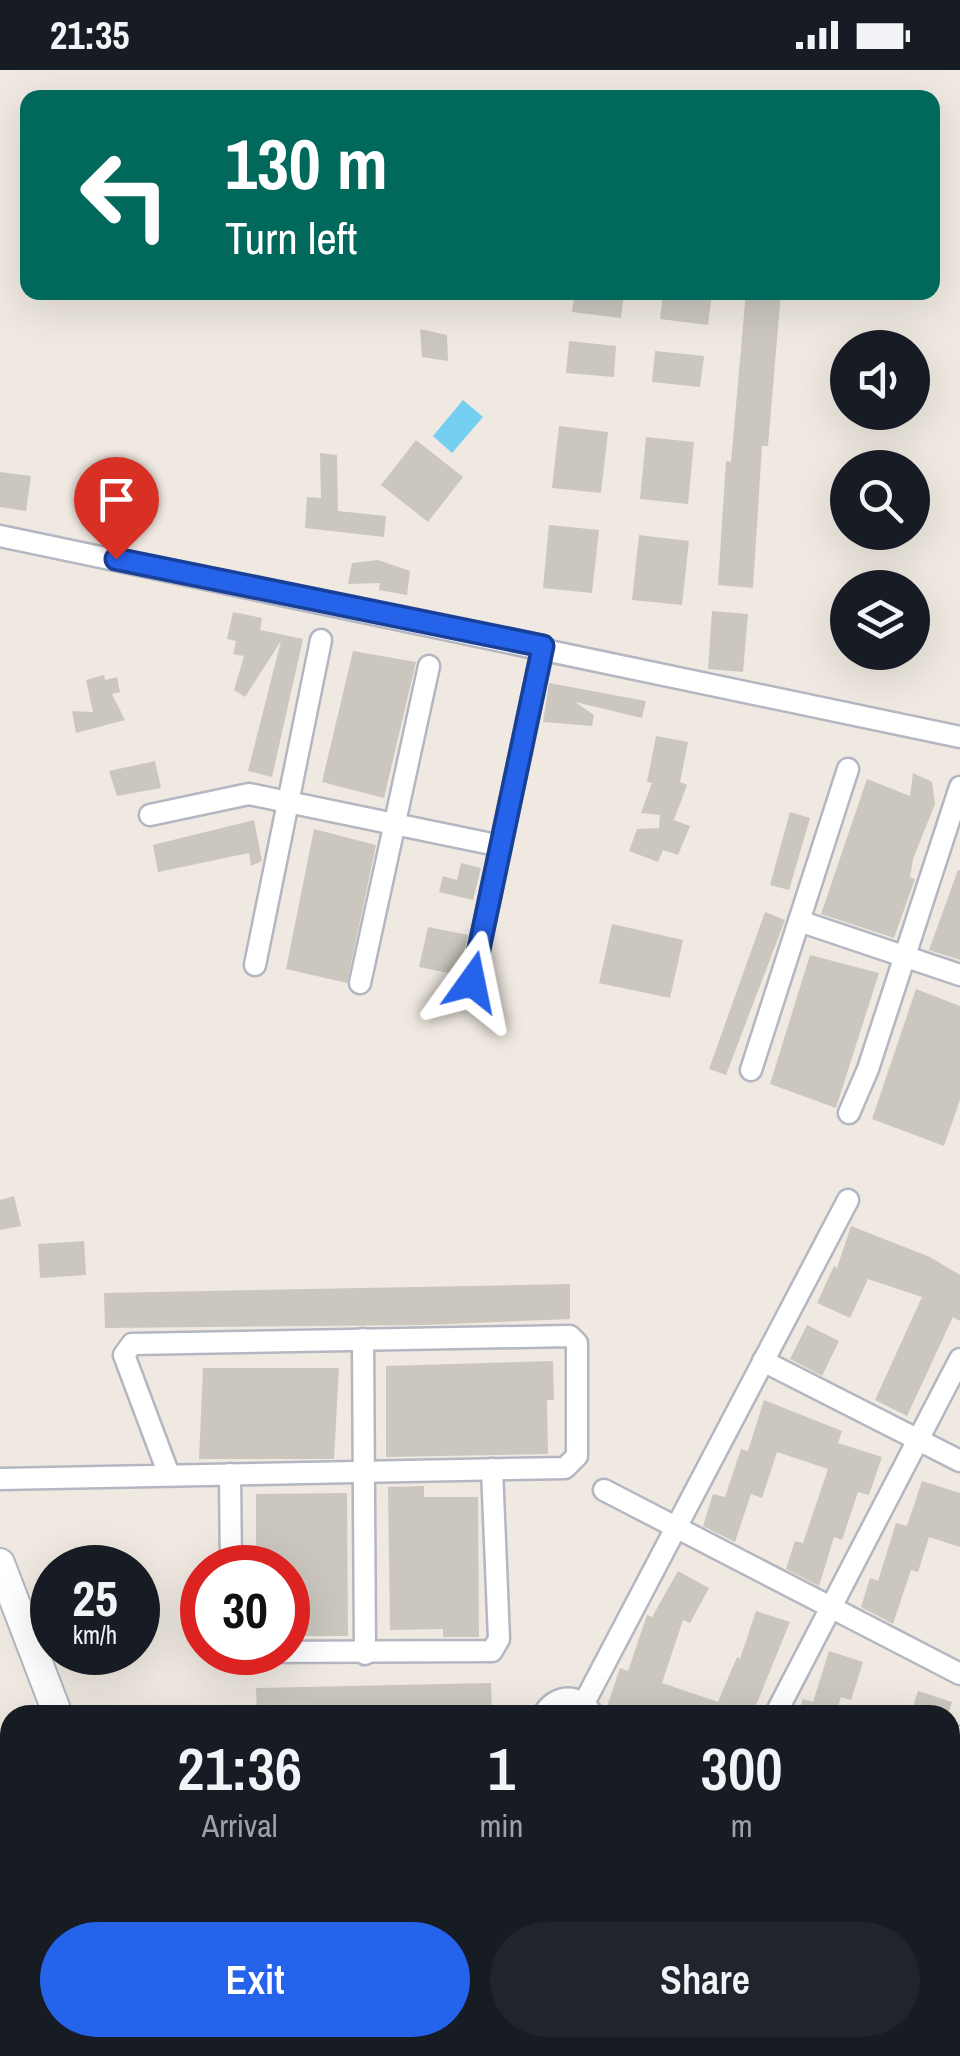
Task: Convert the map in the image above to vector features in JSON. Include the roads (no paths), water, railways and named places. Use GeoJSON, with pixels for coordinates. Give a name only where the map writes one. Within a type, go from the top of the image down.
{"type":"FeatureCollection","features":[{"type":"Feature","properties":{"kind":"main road"},"geometry":{"type":"LineString","coordinates":[[0,1562],[54,1705]]}},
{"type":"Feature","properties":{"kind":"street"},"geometry":{"type":"LineString","coordinates":[[0,536],[543,646],[960,737]]}},
{"type":"Feature","properties":{"kind":"street"},"geometry":{"type":"LineString","coordinates":[[255,965],[321,640]]}},
{"type":"Feature","properties":{"kind":"street"},"geometry":{"type":"LineString","coordinates":[[472,982],[543,646]]}},
{"type":"Feature","properties":{"kind":"street"},"geometry":{"type":"LineString","coordinates":[[360,983],[429,666]]}},
{"type":"Feature","properties":{"kind":"street"},"geometry":{"type":"LineString","coordinates":[[751,1070],[848,769]]}},
{"type":"Feature","properties":{"kind":"street"},"geometry":{"type":"LineString","coordinates":[[849,1113],[868,1069],[960,787]]}},
{"type":"Feature","properties":{"kind":"street"},"geometry":{"type":"LineString","coordinates":[[150,815],[238,794],[501,846]]}},
{"type":"Feature","properties":{"kind":"street"},"geometry":{"type":"LineString","coordinates":[[799,922],[960,975]]}},
{"type":"Feature","properties":{"kind":"street"},"geometry":{"type":"LineString","coordinates":[[594,1705],[676,1527],[848,1200]]}},
{"type":"Feature","properties":{"kind":"street"},"geometry":{"type":"LineString","coordinates":[[0,1479],[565,1468],[575,1460],[574,1338],[128,1346],[124,1355],[170,1475]]}},
{"type":"Feature","properties":{"kind":"street"},"geometry":{"type":"LineString","coordinates":[[363,1340],[365,1654]]}},
{"type":"Feature","properties":{"kind":"street"},"geometry":{"type":"LineString","coordinates":[[780,1705],[960,1359]]}},
{"type":"Feature","properties":{"kind":"street"},"geometry":{"type":"LineString","coordinates":[[763,1361],[960,1461]]}},
{"type":"Feature","properties":{"kind":"street"},"geometry":{"type":"LineString","coordinates":[[310,1653],[484,1653],[496,1647],[492,1469]]}},
{"type":"Feature","properties":{"kind":"street"},"geometry":{"type":"LineString","coordinates":[[230,1474],[232,1545]]}},
{"type":"Feature","properties":{"kind":"street"},"geometry":{"type":"LineString","coordinates":[[604,1490],[960,1674]]}},
{"type":"Feature","properties":{"kind":"street"},"geometry":{"type":"LineString","coordinates":[[554,1705],[562,1698],[576,1705]]}},
{"type":"Feature","properties":{"kind":"water"},"geometry":{"type":"Polygon","coordinates":[[[463,400],[483,417],[452,453],[433,436],[463,400]]]}}]}
